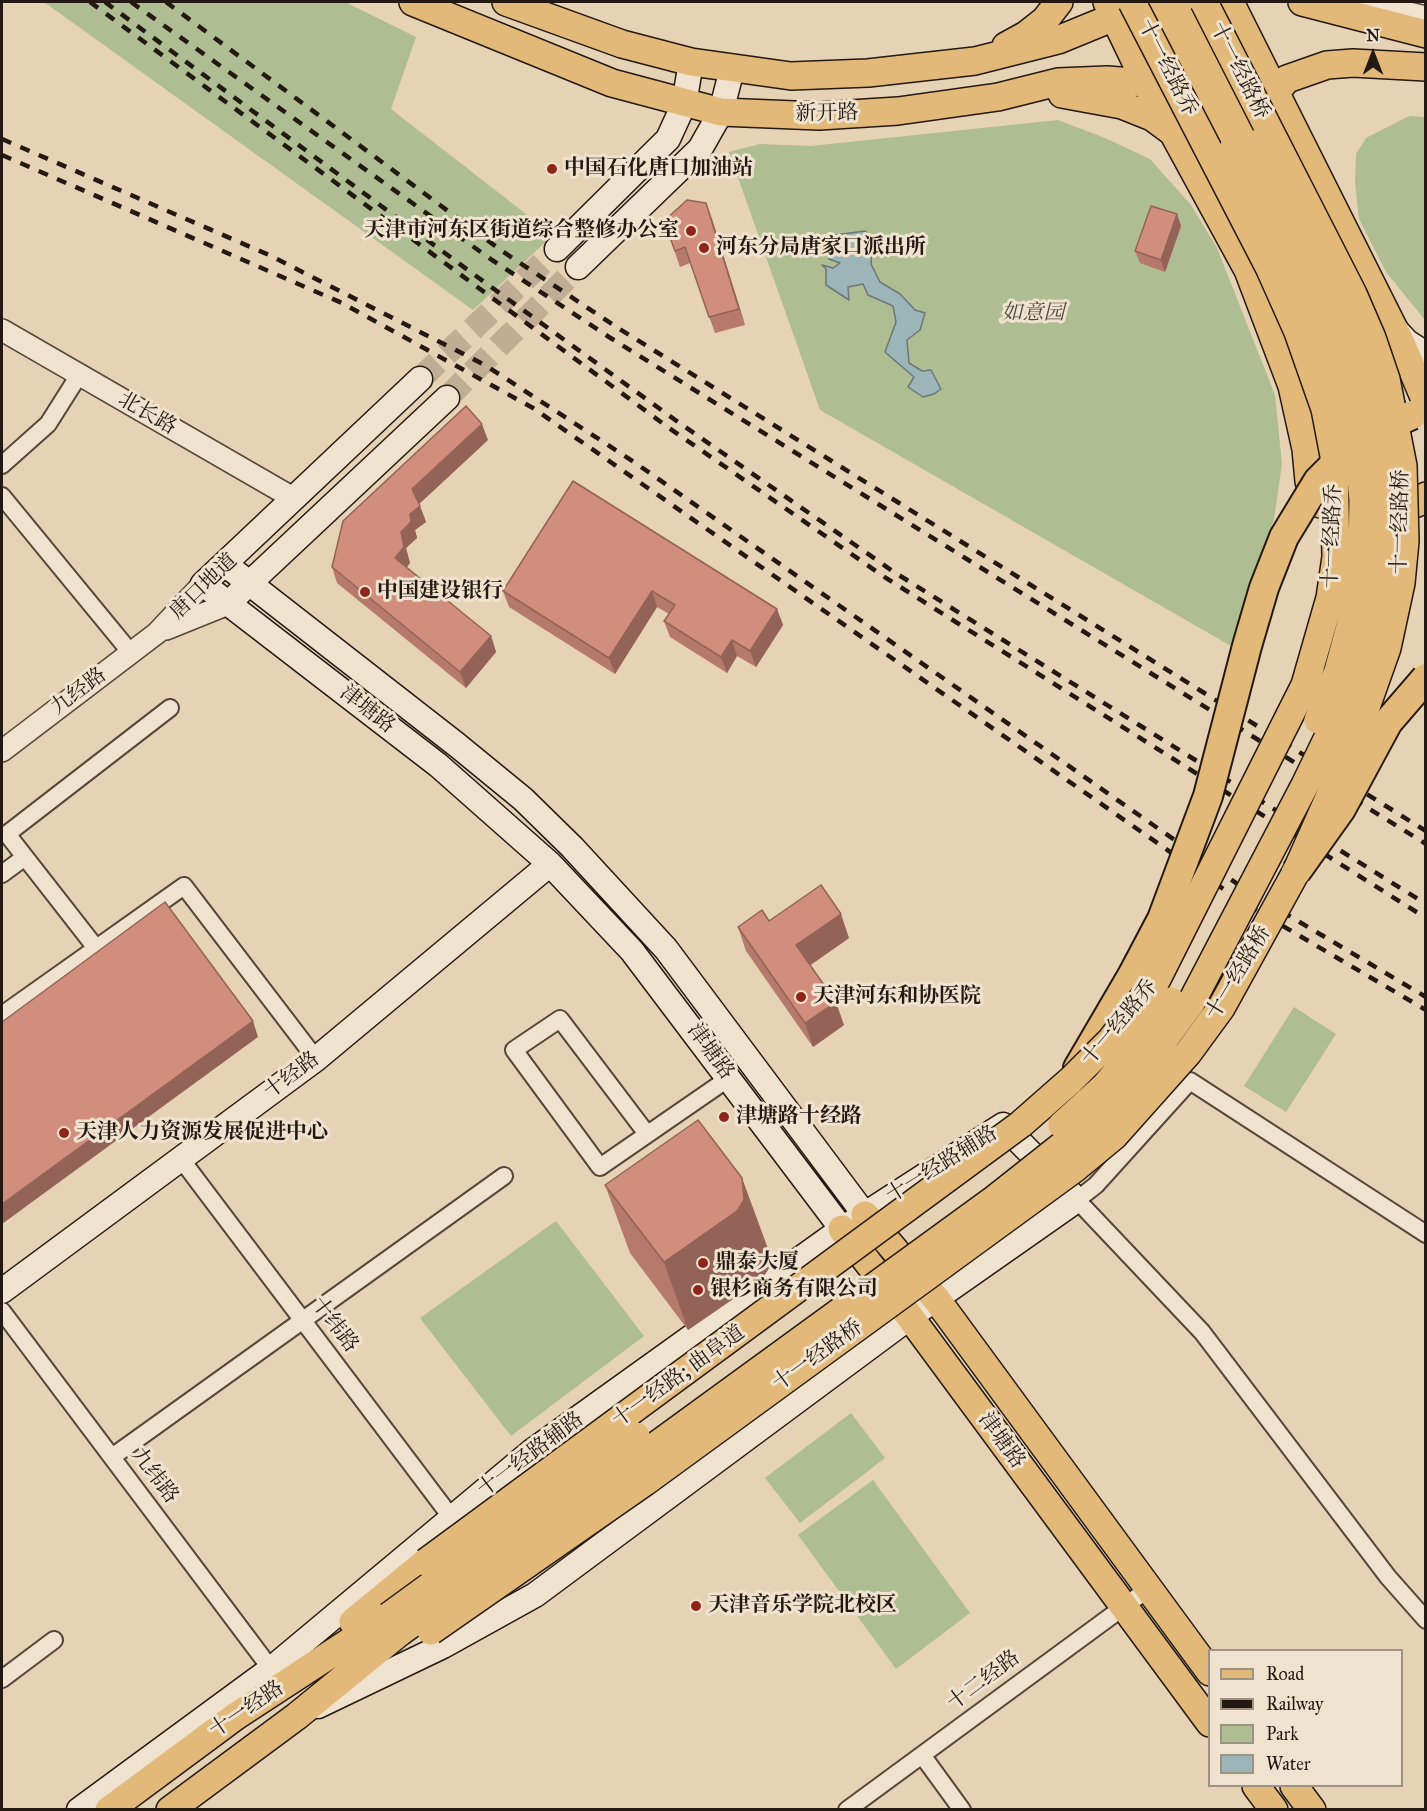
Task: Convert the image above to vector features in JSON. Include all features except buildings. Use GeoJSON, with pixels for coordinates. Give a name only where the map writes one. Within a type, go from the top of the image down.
{"type":"FeatureCollection","features":[{"type":"Feature","properties":{"kind":"highway"},"geometry":{"type":"LineString","coordinates":[[1071,1080],[1162,919],[1184,868],[1221,751],[1264,588],[1273,560],[1297,512],[1318,481],[1344,455],[1383,428],[1425,411]]}},
{"type":"Feature","properties":{"kind":"highway"},"geometry":{"type":"LineString","coordinates":[[1296,872],[1341,808],[1388,722],[1425,678]]}},
{"type":"Feature","properties":{"kind":"main road","name":"新开路"},"geometry":{"type":"LineString","coordinates":[[413,2],[612,83],[721,112],[819,116],[853,114],[940,106],[998,97],[1058,82],[1084,79],[1146,83],[1161,87],[1188,102],[1243,146]]}},
{"type":"Feature","properties":{"kind":"main road","name":"新开路"},"geometry":{"type":"LineString","coordinates":[[507,2],[622,44],[692,62],[791,76],[868,74],[975,60],[1058,40],[1118,7],[1160,2]]}},
{"type":"Feature","properties":{"kind":"main road"},"geometry":{"type":"LineString","coordinates":[[975,60],[1026,35],[1045,20],[1059,2]]}},
{"type":"Feature","properties":{"kind":"main road"},"geometry":{"type":"LineString","coordinates":[[1160,2],[1243,146]]}},
{"type":"Feature","properties":{"kind":"main road"},"geometry":{"type":"LineString","coordinates":[[1181,2],[1243,146]]}},
{"type":"Feature","properties":{"kind":"main road","name":"十一经路桥"},"geometry":{"type":"LineString","coordinates":[[297,1716],[431,1631],[539,1558],[1074,1170],[1114,1136],[1188,1053],[1221,1008],[1296,872],[1353,744],[1387,648],[1401,583],[1405,541],[1403,466],[1386,379],[1372,338],[1353,294],[1204,2]]}},
{"type":"Feature","properties":{"kind":"main road"},"geometry":{"type":"LineString","coordinates":[[1230,2],[1389,321],[1422,365],[1425,402]]}},
{"type":"Feature","properties":{"kind":"main road"},"geometry":{"type":"LineString","coordinates":[[1302,2],[1422,29]]}},
{"type":"Feature","properties":{"kind":"main road"},"geometry":{"type":"LineString","coordinates":[[1118,7],[1146,83],[1248,270],[1276,340],[1299,416],[1306,449],[1309,481],[1320,504],[1331,510],[1371,512],[1396,510],[1417,503],[1425,496]]}},
{"type":"Feature","properties":{"kind":"main road","name":"十一经路乔"},"geometry":{"type":"LineString","coordinates":[[1071,1080],[1111,1040],[1138,1007],[1180,937],[1305,685],[1328,609],[1336,557],[1334,456],[1325,409],[1298,332],[1259,248],[1118,7]]}},
{"type":"Feature","properties":{"kind":"main road"},"geometry":{"type":"LineString","coordinates":[[557,249],[668,140],[684,104],[692,62]]}},
{"type":"Feature","properties":{"kind":"main road"},"geometry":{"type":"LineString","coordinates":[[1243,146],[1257,126],[1274,92],[1287,79],[1327,65],[1353,63],[1425,68]]}},
{"type":"Feature","properties":{"kind":"main road"},"geometry":{"type":"LineString","coordinates":[[578,267],[700,149],[721,112],[732,69]]}},
{"type":"Feature","properties":{"kind":"main road"},"geometry":{"type":"LineString","coordinates":[[998,97],[1049,93],[1086,96],[1137,110],[1175,135]]}},
{"type":"Feature","properties":{"kind":"main road","name":"十一经路桥"},"geometry":{"type":"LineString","coordinates":[[394,1624],[992,1201],[1102,1114],[1130,1087],[1191,1003],[1305,785],[1350,692],[1371,618],[1382,551],[1379,465],[1373,421],[1360,369],[1340,316],[1243,146]]}},
{"type":"Feature","properties":{"kind":"main road"},"geometry":{"type":"LineString","coordinates":[[1299,416],[1422,365]]}},
{"type":"Feature","properties":{"kind":"main road","name":"唐口地道"},"geometry":{"type":"LineString","coordinates":[[203,584],[226,565],[293,498],[420,379]]}},
{"type":"Feature","properties":{"kind":"main road","name":"唐口地道"},"geometry":{"type":"LineString","coordinates":[[228,604],[447,398]]}},
{"type":"Feature","properties":{"kind":"main road","name":"津塘路"},"geometry":{"type":"LineString","coordinates":[[226,565],[523,800],[572,847],[666,949],[865,1215],[937,1300],[1208,1671]]}},
{"type":"Feature","properties":{"kind":"main road","name":"津塘路"},"geometry":{"type":"LineString","coordinates":[[203,584],[438,765],[550,864],[632,951],[910,1317],[1208,1722]]}},
{"type":"Feature","properties":{"kind":"main road","name":"十经路"},"geometry":{"type":"LineString","coordinates":[[2,1291],[316,1059],[550,864]]}},
{"type":"Feature","properties":{"kind":"main road","name":"十一经路; 曲阜道"},"geometry":{"type":"LineString","coordinates":[[236,1716],[426,1562],[1022,1124],[1071,1080]]}},
{"type":"Feature","properties":{"kind":"main road","name":"十一经路辅路"},"geometry":{"type":"LineString","coordinates":[[79,1809],[272,1669],[531,1452],[842,1229],[1003,1125],[1077,1200]]}},
{"type":"Feature","properties":{"kind":"main road"},"geometry":{"type":"LineString","coordinates":[[297,1716],[443,1646],[535,1595],[910,1317],[1077,1200]]}},
{"type":"Feature","properties":{"kind":"main road","name":"十一经路"},"geometry":{"type":"LineString","coordinates":[[108,1809],[236,1716],[394,1624]]}},
{"type":"Feature","properties":{"kind":"main road","name":"十一经路"},"geometry":{"type":"LineString","coordinates":[[170,1809],[297,1716],[394,1624]]}},
{"type":"Feature","properties":{"kind":"main road"},"geometry":{"type":"LineString","coordinates":[[1258,1787],[1274,1809]]}},
{"type":"Feature","properties":{"kind":"main road"},"geometry":{"type":"LineString","coordinates":[[1296,1787],[1312,1809]]}},
{"type":"Feature","properties":{"kind":"street"},"geometry":{"type":"LineString","coordinates":[[1363,2],[1422,29]]}},
{"type":"Feature","properties":{"kind":"street","name":"北长路"},"geometry":{"type":"LineString","coordinates":[[2,330],[293,498]]}},
{"type":"Feature","properties":{"kind":"street"},"geometry":{"type":"LineString","coordinates":[[2,465],[48,424],[79,375]]}},
{"type":"Feature","properties":{"kind":"street"},"geometry":{"type":"LineString","coordinates":[[2,496],[131,653]]}},
{"type":"Feature","properties":{"kind":"street","name":"唐口地道"},"geometry":{"type":"LineString","coordinates":[[157,633],[203,584]]}},
{"type":"Feature","properties":{"kind":"street","name":"唐口地道"},"geometry":{"type":"LineString","coordinates":[[157,633],[228,604]]}},
{"type":"Feature","properties":{"kind":"street","name":"九经路"},"geometry":{"type":"LineString","coordinates":[[2,752],[157,633]]}},
{"type":"Feature","properties":{"kind":"street"},"geometry":{"type":"LineString","coordinates":[[96,948],[8,834],[170,708]]}},
{"type":"Feature","properties":{"kind":"street","name":"十经路"},"geometry":{"type":"LineString","coordinates":[[550,864],[572,847]]}},
{"type":"Feature","properties":{"kind":"street"},"geometry":{"type":"LineString","coordinates":[[2,874],[25,857]]}},
{"type":"Feature","properties":{"kind":"street"},"geometry":{"type":"LineString","coordinates":[[2,1015],[184,886],[316,1059]]}},
{"type":"Feature","properties":{"kind":"street"},"geometry":{"type":"LineString","coordinates":[[647,1134],[560,1019],[514,1050],[600,1167],[729,1078]]}},
{"type":"Feature","properties":{"kind":"street"},"geometry":{"type":"LineString","coordinates":[[1425,1234],[1190,1081],[1096,1185],[1077,1200],[1202,1332],[1388,1577],[1425,1620]]}},
{"type":"Feature","properties":{"kind":"street","name":"十纬路"},"geometry":{"type":"LineString","coordinates":[[181,1159],[452,1517]]}},
{"type":"Feature","properties":{"kind":"street"},"geometry":{"type":"LineString","coordinates":[[112,1457],[504,1176]]}},
{"type":"Feature","properties":{"kind":"street","name":"九纬路"},"geometry":{"type":"LineString","coordinates":[[2,1311],[272,1669]]}},
{"type":"Feature","properties":{"kind":"street","name":"十二经路"},"geometry":{"type":"LineString","coordinates":[[847,1809],[1148,1589]]}},
{"type":"Feature","properties":{"kind":"street"},"geometry":{"type":"LineString","coordinates":[[2,1679],[54,1640]]}},
{"type":"Feature","properties":{"kind":"street"},"geometry":{"type":"LineString","coordinates":[[922,1755],[962,1809]]}},
{"type":"Feature","properties":{"kind":"green space"},"geometry":{"type":"Polygon","coordinates":[[[44,2],[345,2],[416,37],[391,109],[553,235],[473,310],[44,2]]]}},
{"type":"Feature","properties":{"kind":"green space"},"geometry":{"type":"Polygon","coordinates":[[[1409,116],[1425,117],[1425,320],[1386,272],[1359,219],[1355,183],[1356,154],[1366,138],[1409,116]]]}},
{"type":"Feature","properties":{"kind":"green space","name":"如意园"},"geometry":{"type":"Polygon","coordinates":[[[1058,120],[1150,159],[1191,205],[1217,248],[1275,395],[1282,464],[1274,519],[1231,646],[820,410],[729,152],[760,144],[811,146],[1058,120]]]}},
{"type":"Feature","properties":{"kind":"green space"},"geometry":{"type":"Polygon","coordinates":[[[1294,1007],[1336,1034],[1286,1112],[1244,1086],[1294,1007]]]}},
{"type":"Feature","properties":{"kind":"green space"},"geometry":{"type":"Polygon","coordinates":[[[556,1221],[644,1336],[511,1436],[420,1318],[556,1221]]]}},
{"type":"Feature","properties":{"kind":"green space"},"geometry":{"type":"Polygon","coordinates":[[[851,1413],[885,1458],[800,1523],[765,1478],[851,1413]]]}},
{"type":"Feature","properties":{"kind":"green space"},"geometry":{"type":"Polygon","coordinates":[[[873,1480],[970,1613],[896,1669],[798,1535],[873,1480]]]}},
{"type":"Feature","properties":{"kind":"water"},"geometry":{"type":"Polygon","coordinates":[[[865,231],[873,239],[871,264],[880,282],[900,294],[915,310],[925,313],[920,330],[907,340],[909,363],[922,371],[931,370],[941,389],[934,394],[923,397],[908,387],[914,377],[885,352],[896,322],[893,306],[868,295],[863,284],[848,287],[849,300],[826,285],[826,269],[822,265],[833,268],[840,263],[829,259],[827,253],[835,235],[865,231]]]}},
{"type":"Feature","properties":{"kind":"tunnel"},"geometry":{"type":"LineString","coordinates":[[420,379],[557,249]]}},
{"type":"Feature","properties":{"kind":"tunnel"},"geometry":{"type":"LineString","coordinates":[[447,398],[578,267]]}},
{"type":"Feature","properties":{"kind":"railway"},"geometry":{"type":"LineString","coordinates":[[90,2],[669,428],[886,578],[1426,918]]}},
{"type":"Feature","properties":{"kind":"railway"},"geometry":{"type":"LineString","coordinates":[[105,2],[678,422],[894,572],[1426,904]]}},
{"type":"Feature","properties":{"kind":"railway"},"geometry":{"type":"LineString","coordinates":[[131,2],[492,260],[609,337],[1426,844]]}},
{"type":"Feature","properties":{"kind":"railway"},"geometry":{"type":"LineString","coordinates":[[166,2],[502,251],[618,328],[1426,831]]}},
{"type":"Feature","properties":{"kind":"railway"},"geometry":{"type":"LineString","coordinates":[[2,139],[269,255],[485,365],[634,462],[1249,892],[1426,997]]}},
{"type":"Feature","properties":{"kind":"railway"},"geometry":{"type":"LineString","coordinates":[[2,155],[342,303],[533,408],[1242,902],[1426,1010]]}},
{"type":"Feature","properties":{"kind":"place","name":"中国石化唐口加油站"},"geometry":{"type":"Point","coordinates":[552,169]}},
{"type":"Feature","properties":{"kind":"place","name":"天津市河东区街道综合整修办公室"},"geometry":{"type":"Point","coordinates":[691,231]}},
{"type":"Feature","properties":{"kind":"place","name":"河东分局唐家口派出所"},"geometry":{"type":"Point","coordinates":[704,248]}},
{"type":"Feature","properties":{"kind":"place","name":"中国建设银行"},"geometry":{"type":"Point","coordinates":[365,592]}},
{"type":"Feature","properties":{"kind":"place","name":"天津河东和协医院"},"geometry":{"type":"Point","coordinates":[801,997]}},
{"type":"Feature","properties":{"kind":"place","name":"津塘路十经路"},"geometry":{"type":"Point","coordinates":[724,1117]}},
{"type":"Feature","properties":{"kind":"place","name":"天津人力资源发展促进中心"},"geometry":{"type":"Point","coordinates":[64,1133]}},
{"type":"Feature","properties":{"kind":"place","name":"鼎泰大厦"},"geometry":{"type":"Point","coordinates":[703,1263]}},
{"type":"Feature","properties":{"kind":"place","name":"银杉商务有限公司"},"geometry":{"type":"Point","coordinates":[698,1290]}},
{"type":"Feature","properties":{"kind":"place","name":"天津音乐学院北校区"},"geometry":{"type":"Point","coordinates":[696,1606]}}]}
